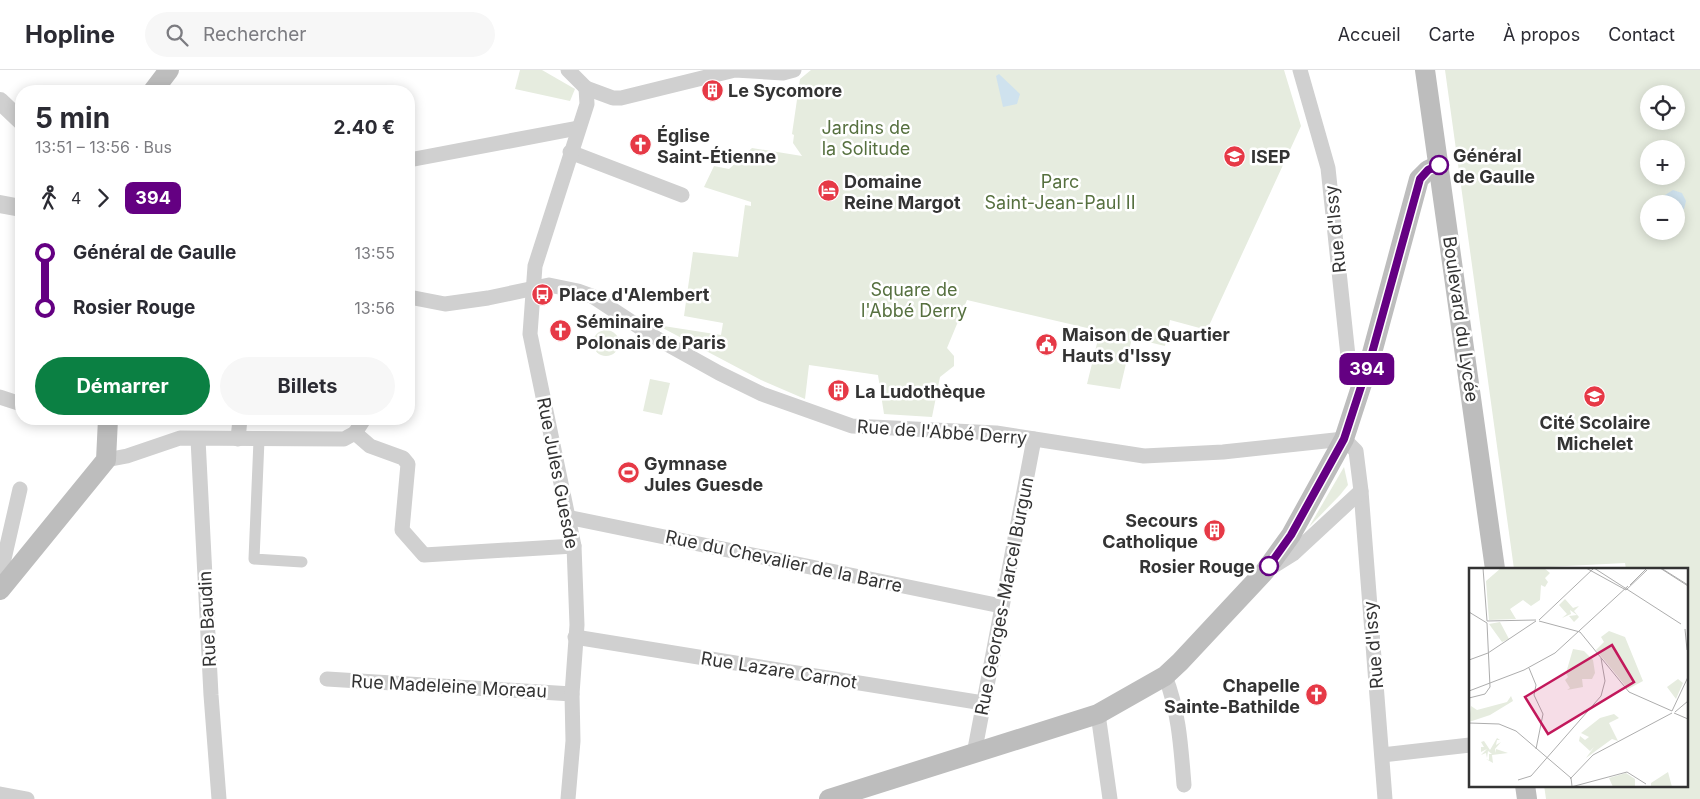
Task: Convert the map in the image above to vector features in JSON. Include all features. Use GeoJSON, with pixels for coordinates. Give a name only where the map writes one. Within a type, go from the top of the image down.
{"type":"FeatureCollection","features":[{"type":"Feature","properties":{"kind":"main road"},"geometry":{"type":"LineString","coordinates":[[158,85],[169,70]]}},
{"type":"Feature","properties":{"kind":"main road","name":"Boulevard du Lycée"},"geometry":{"type":"LineString","coordinates":[[1425,70],[1495,568]]}},
{"type":"Feature","properties":{"kind":"main road"},"geometry":{"type":"LineString","coordinates":[[829,799],[1098,714],[1165,676],[1265,571],[1291,535],[1344,439],[1401,251],[1420,179],[1428,170],[1439,165]]}},
{"type":"Feature","properties":{"kind":"main road"},"geometry":{"type":"LineString","coordinates":[[2,586],[106,460],[108,425]]}},
{"type":"Feature","properties":{"kind":"main road"},"geometry":{"type":"LineString","coordinates":[[1525,786],[1527,799]]}},
{"type":"Feature","properties":{"kind":"street"},"geometry":{"type":"LineString","coordinates":[[568,70],[586,88],[613,98],[621,98],[735,70],[783,73],[794,70]]}},
{"type":"Feature","properties":{"kind":"street","name":"Rue d'Issy"},"geometry":{"type":"LineString","coordinates":[[1300,70],[1328,168],[1348,356],[1360,390]]}},
{"type":"Feature","properties":{"kind":"street","name":"Rue Jules Guesde"},"geometry":{"type":"LineString","coordinates":[[568,799],[573,741],[572,694],[577,626],[574,546],[530,334],[535,266],[570,152],[587,104],[586,88]]}},
{"type":"Feature","properties":{"kind":"street"},"geometry":{"type":"LineString","coordinates":[[0,101],[15,115]]}},
{"type":"Feature","properties":{"kind":"street"},"geometry":{"type":"LineString","coordinates":[[415,159],[578,128]]}},
{"type":"Feature","properties":{"kind":"street"},"geometry":{"type":"LineString","coordinates":[[570,152],[682,196]]}},
{"type":"Feature","properties":{"kind":"street"},"geometry":{"type":"LineString","coordinates":[[0,204],[15,207]]}},
{"type":"Feature","properties":{"kind":"street","name":"Rue de l'Abbé Derry"},"geometry":{"type":"LineString","coordinates":[[415,298],[445,304],[488,298],[549,285],[592,296],[656,338],[719,373],[762,394],[852,426],[996,433],[1144,456],[1224,452],[1344,439]]}},
{"type":"Feature","properties":{"kind":"street"},"geometry":{"type":"LineString","coordinates":[[0,397],[15,402]]}},
{"type":"Feature","properties":{"kind":"street"},"geometry":{"type":"LineString","coordinates":[[238,439],[239,425]]}},
{"type":"Feature","properties":{"kind":"street"},"geometry":{"type":"LineString","coordinates":[[106,460],[127,456],[180,438],[260,440],[344,439],[355,433],[360,425]]}},
{"type":"Feature","properties":{"kind":"street"},"geometry":{"type":"LineString","coordinates":[[355,433],[370,446],[406,461],[408,468],[402,530],[424,555],[574,546]]}},
{"type":"Feature","properties":{"kind":"street","name":"Rue Baudin"},"geometry":{"type":"LineString","coordinates":[[198,439],[211,695],[219,799]]}},
{"type":"Feature","properties":{"kind":"street","name":"Rue Georges-Marcel Burgun"},"geometry":{"type":"LineString","coordinates":[[974,754],[1034,439]]}},
{"type":"Feature","properties":{"kind":"street","name":"Rue d'Issy"},"geometry":{"type":"LineString","coordinates":[[1344,439],[1356,451],[1361,491],[1385,799]]}},
{"type":"Feature","properties":{"kind":"street"},"geometry":{"type":"LineString","coordinates":[[260,440],[254,559],[302,562]]}},
{"type":"Feature","properties":{"kind":"street"},"geometry":{"type":"LineString","coordinates":[[2,586],[4,559],[20,489]]}},
{"type":"Feature","properties":{"kind":"street"},"geometry":{"type":"LineString","coordinates":[[1265,571],[1293,554],[1361,491]]}},
{"type":"Feature","properties":{"kind":"street","name":"Rue du Chevalier de la Barre"},"geometry":{"type":"LineString","coordinates":[[568,517],[1001,606]]}},
{"type":"Feature","properties":{"kind":"street","name":"Rue Lazare Carnot"},"geometry":{"type":"LineString","coordinates":[[575,636],[983,703]]}},
{"type":"Feature","properties":{"kind":"street"},"geometry":{"type":"LineString","coordinates":[[1165,676],[1171,691],[1179,726],[1184,785]]}},
{"type":"Feature","properties":{"kind":"street","name":"Rue Madeleine Moreau"},"geometry":{"type":"LineString","coordinates":[[327,679],[572,694]]}},
{"type":"Feature","properties":{"kind":"street"},"geometry":{"type":"LineString","coordinates":[[1098,714],[1110,799]]}},
{"type":"Feature","properties":{"kind":"street"},"geometry":{"type":"LineString","coordinates":[[1382,755],[1469,745]]}},
{"type":"Feature","properties":{"kind":"street"},"geometry":{"type":"LineString","coordinates":[[0,794],[27,799]]}},
{"type":"Feature","properties":{"kind":"green space"},"geometry":{"type":"Polygon","coordinates":[[[520,70],[542,70],[575,89],[570,101],[515,89],[520,70]]]}},
{"type":"Feature","properties":{"kind":"green space"},"geometry":{"type":"Polygon","coordinates":[[[811,70],[1284,70],[1301,126],[1207,330],[1170,320],[1165,346],[1132,338],[1120,389],[1087,384],[1100,331],[967,300],[947,348],[954,356],[954,366],[940,377],[932,417],[884,414],[878,375],[809,365],[805,399],[761,380],[657,325],[721,335],[723,323],[684,316],[693,252],[738,257],[745,205],[751,206],[751,202],[704,187],[714,166],[729,169],[752,148],[802,156],[793,143],[794,135],[792,134],[800,79],[811,70]]]}},
{"type":"Feature","properties":{"kind":"green space","name":"Cité Scolaire Michelet"},"geometry":{"type":"Polygon","coordinates":[[[1445,70],[1700,70],[1700,799],[1546,799],[1544,786],[1688,786],[1688,568],[1626,568],[1625,563],[1548,568],[1514,568],[1445,70]]]}},
{"type":"Feature","properties":{"kind":"green space"},"geometry":{"type":"Polygon","coordinates":[[[606,330],[616,333],[619,343],[616,353],[606,356],[596,353],[593,343],[596,333],[606,330]]]}},
{"type":"Feature","properties":{"kind":"green space"},"geometry":{"type":"Polygon","coordinates":[[[650,379],[670,383],[662,415],[643,411],[650,379]]]}},
{"type":"Feature","properties":{"kind":"green space"},"geometry":{"type":"Polygon","coordinates":[[[1344,467],[1348,485],[1309,527],[1344,467]]]}},
{"type":"Feature","properties":{"kind":"water"},"geometry":{"type":"Polygon","coordinates":[[[999,74],[1020,94],[1017,104],[1003,107],[996,76],[999,74]]]}},
{"type":"Feature","properties":{"kind":"water"},"geometry":{"type":"Polygon","coordinates":[[[1673,190],[1683,195],[1665,195],[1673,190]]]}},
{"type":"Feature","properties":{"kind":"bus line","name":"394"},"geometry":{"type":"LineString","coordinates":[[1269,566],[1291,535],[1344,439],[1372,353],[1420,179],[1428,170],[1439,165]]}},
{"type":"Feature","properties":{"kind":"place","name":"Le Sycomore"},"geometry":{"type":"Point","coordinates":[712,90]}},
{"type":"Feature","properties":{"kind":"place","name":"Église Saint-Étienne"},"geometry":{"type":"Point","coordinates":[641,145]}},
{"type":"Feature","properties":{"kind":"place","name":"ISEP"},"geometry":{"type":"Point","coordinates":[1235,156]}},
{"type":"Feature","properties":{"kind":"place","name":"Général de Gaulle"},"geometry":{"type":"Point","coordinates":[1439,165]}},
{"type":"Feature","properties":{"kind":"place","name":"Domaine Reine Margot"},"geometry":{"type":"Point","coordinates":[828,191]}},
{"type":"Feature","properties":{"kind":"place","name":"Place d'Alembert"},"geometry":{"type":"Point","coordinates":[543,294]}},
{"type":"Feature","properties":{"kind":"place","name":"Séminaire Polonais de Paris"},"geometry":{"type":"Point","coordinates":[560,331]}},
{"type":"Feature","properties":{"kind":"place","name":"Maison de Quartier Hauts d'Issy"},"geometry":{"type":"Point","coordinates":[1046,344]}},
{"type":"Feature","properties":{"kind":"place","name":"La Ludothèque"},"geometry":{"type":"Point","coordinates":[839,391]}},
{"type":"Feature","properties":{"kind":"place","name":"Cité Scolaire Michelet"},"geometry":{"type":"Point","coordinates":[1595,397]}},
{"type":"Feature","properties":{"kind":"place","name":"Gymnase Jules Guesde"},"geometry":{"type":"Point","coordinates":[628,473]}},
{"type":"Feature","properties":{"kind":"place","name":"Secours Catholique"},"geometry":{"type":"Point","coordinates":[1214,530]}},
{"type":"Feature","properties":{"kind":"place","name":"Rosier Rouge"},"geometry":{"type":"Point","coordinates":[1269,566]}},
{"type":"Feature","properties":{"kind":"place","name":"Chapelle Sainte-Bathilde"},"geometry":{"type":"Point","coordinates":[1316,695]}},
{"type":"Feature","properties":{"kind":"park label","name":"Jardins de la Solitude"},"geometry":{"type":"Point","coordinates":[866,137]}},
{"type":"Feature","properties":{"kind":"park label","name":"Parc Saint-Jean-Paul II"},"geometry":{"type":"Point","coordinates":[1060,191]}},
{"type":"Feature","properties":{"kind":"park label","name":"Square de l'Abbé Derry"},"geometry":{"type":"Point","coordinates":[914,299]}}]}
